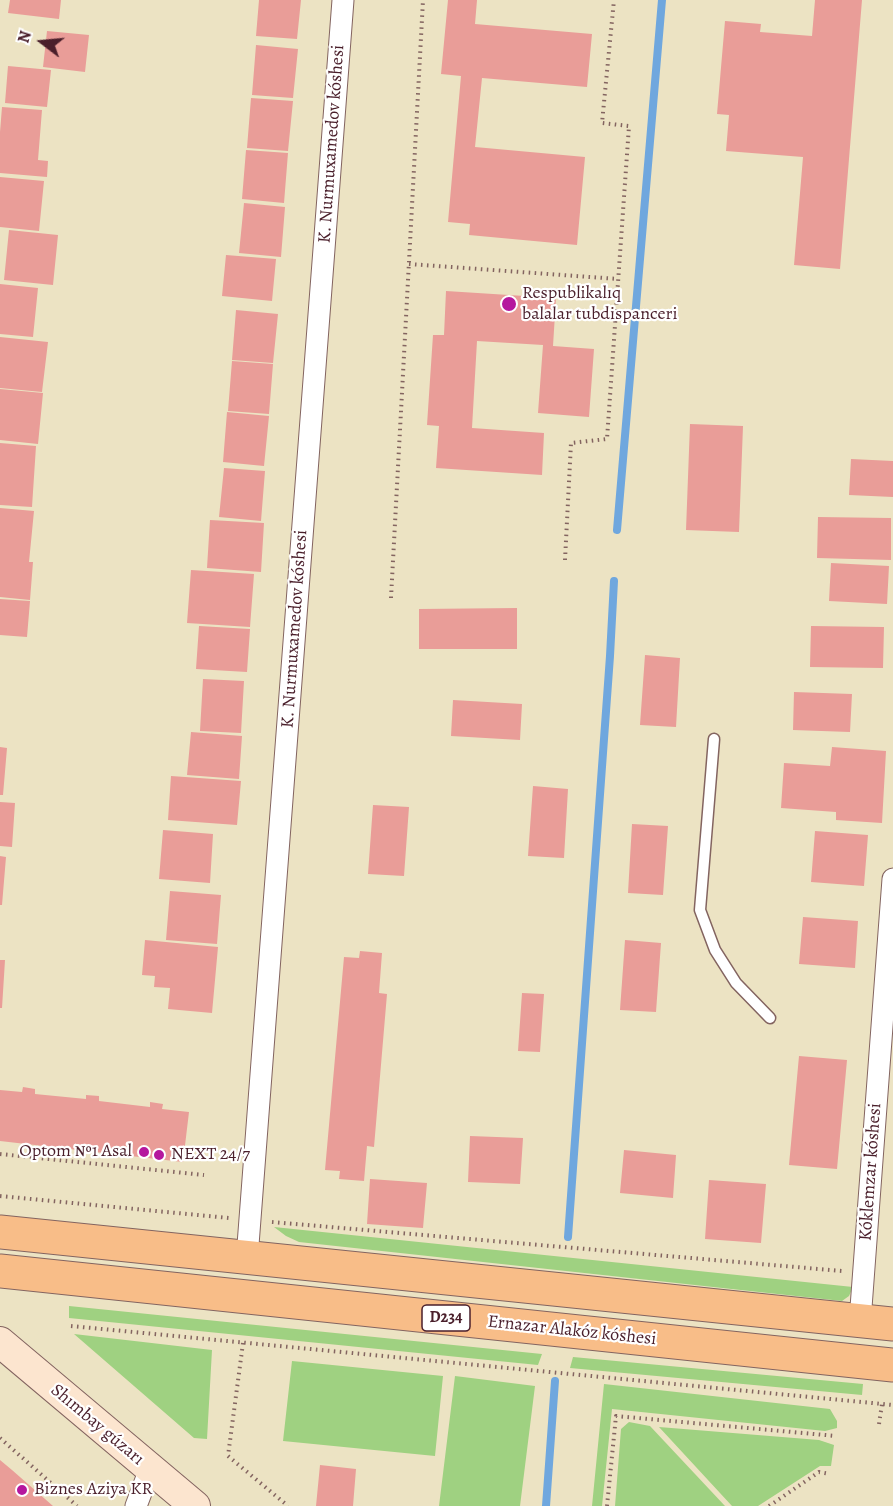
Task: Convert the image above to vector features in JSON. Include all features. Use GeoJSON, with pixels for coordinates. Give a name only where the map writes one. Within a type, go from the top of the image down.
{"type":"FeatureCollection","features":[{"type":"Feature","properties":{"kind":"main road","name":"D234"},"geometry":{"type":"LineString","coordinates":[[0,1232],[893,1324]]}},
{"type":"Feature","properties":{"kind":"main road","name":"Ernazar Alakóz kóshesi"},"geometry":{"type":"LineString","coordinates":[[0,1271],[893,1365]]}},
{"type":"Feature","properties":{"kind":"street","name":"K. Nurmuxamedov kóshesi"},"geometry":{"type":"LineString","coordinates":[[247,1258],[343,0]]}},
{"type":"Feature","properties":{"kind":"street","name":"Kóklemzar kóshesi"},"geometry":{"type":"LineString","coordinates":[[860,1321],[893,879]]}},
{"type":"Feature","properties":{"kind":"street","name":"Shımbay gúzarı"},"geometry":{"type":"LineString","coordinates":[[0,1342],[195,1506]]}},
{"type":"Feature","properties":{"kind":"street"},"geometry":{"type":"LineString","coordinates":[[136,1506],[150,1469]]}},
{"type":"Feature","properties":{"kind":"lane"},"geometry":{"type":"LineString","coordinates":[[714,739],[700,910],[715,950],[736,983],[770,1018]]}},
{"type":"Feature","properties":{"kind":"path"},"geometry":{"type":"LineString","coordinates":[[391,598],[423,0]]}},
{"type":"Feature","properties":{"kind":"path"},"geometry":{"type":"LineString","coordinates":[[565,560],[571,443],[607,439],[628,126],[602,123],[614,0]]}},
{"type":"Feature","properties":{"kind":"path"},"geometry":{"type":"LineString","coordinates":[[409,264],[618,279]]}},
{"type":"Feature","properties":{"kind":"path"},"geometry":{"type":"LineString","coordinates":[[0,1154],[204,1175]]}},
{"type":"Feature","properties":{"kind":"path"},"geometry":{"type":"LineString","coordinates":[[0,1196],[864,1273]]}},
{"type":"Feature","properties":{"kind":"path"},"geometry":{"type":"LineString","coordinates":[[71,1326],[893,1406]]}},
{"type":"Feature","properties":{"kind":"path"},"geometry":{"type":"LineString","coordinates":[[243,1343],[228,1456],[288,1506]]}},
{"type":"Feature","properties":{"kind":"path"},"geometry":{"type":"LineString","coordinates":[[879,1424],[882,1404]]}},
{"type":"Feature","properties":{"kind":"path"},"geometry":{"type":"LineString","coordinates":[[607,1506],[616,1416],[836,1436]]}},
{"type":"Feature","properties":{"kind":"path"},"geometry":{"type":"LineString","coordinates":[[0,1438],[77,1506]]}},
{"type":"Feature","properties":{"kind":"path"},"geometry":{"type":"LineString","coordinates":[[769,1506],[819,1472],[830,1474]]}},
{"type":"Feature","properties":{"kind":"green space"},"geometry":{"type":"Polygon","coordinates":[[[274,1227],[853,1287],[849,1296],[842,1301],[299,1242],[274,1227]]]}},
{"type":"Feature","properties":{"kind":"green space"},"geometry":{"type":"Polygon","coordinates":[[[69,1306],[542,1354],[538,1365],[69,1318],[69,1306]]]}},
{"type":"Feature","properties":{"kind":"green space"},"geometry":{"type":"Polygon","coordinates":[[[74,1334],[212,1350],[207,1439],[194,1438],[74,1334]]]}},
{"type":"Feature","properties":{"kind":"green space"},"geometry":{"type":"Polygon","coordinates":[[[573,1357],[863,1384],[862,1395],[570,1368],[573,1357]]]}},
{"type":"Feature","properties":{"kind":"green space"},"geometry":{"type":"Polygon","coordinates":[[[292,1361],[443,1376],[435,1456],[283,1441],[292,1361]]]}},
{"type":"Feature","properties":{"kind":"green space"},"geometry":{"type":"Polygon","coordinates":[[[455,1376],[535,1386],[520,1506],[439,1506],[455,1376]]]}},
{"type":"Feature","properties":{"kind":"green space"},"geometry":{"type":"Polygon","coordinates":[[[604,1384],[830,1409],[837,1421],[837,1428],[825,1431],[612,1409],[602,1506],[592,1506],[604,1384]]]}},
{"type":"Feature","properties":{"kind":"green space"},"geometry":{"type":"Polygon","coordinates":[[[629,1422],[650,1426],[725,1506],[615,1506],[621,1429],[629,1422]]]}},
{"type":"Feature","properties":{"kind":"green space"},"geometry":{"type":"Polygon","coordinates":[[[659,1427],[819,1440],[834,1445],[831,1466],[820,1466],[758,1506],[732,1506],[659,1427]]]}},
{"type":"Feature","properties":{"kind":"building"},"geometry":{"type":"Polygon","coordinates":[[[10,0],[61,0],[59,19],[8,13],[10,0]]]}},
{"type":"Feature","properties":{"kind":"building"},"geometry":{"type":"Polygon","coordinates":[[[259,0],[301,0],[297,39],[256,36],[259,0]]]}},
{"type":"Feature","properties":{"kind":"building"},"geometry":{"type":"Polygon","coordinates":[[[448,0],[477,0],[475,24],[592,34],[587,87],[482,78],[475,147],[585,157],[577,245],[469,235],[470,224],[448,222],[461,76],[441,74],[448,0]]]}},
{"type":"Feature","properties":{"kind":"building"},"geometry":{"type":"Polygon","coordinates":[[[815,0],[862,0],[840,269],[794,265],[803,157],[726,151],[729,115],[717,114],[725,21],[761,24],[760,32],[812,36],[815,0]]]}},
{"type":"Feature","properties":{"kind":"building"},"geometry":{"type":"Polygon","coordinates":[[[47,31],[89,35],[85,72],[43,67],[47,31]]]}},
{"type":"Feature","properties":{"kind":"building"},"geometry":{"type":"Polygon","coordinates":[[[256,45],[298,49],[293,98],[252,95],[256,45]]]}},
{"type":"Feature","properties":{"kind":"building"},"geometry":{"type":"Polygon","coordinates":[[[8,66],[51,70],[47,107],[5,103],[8,66]]]}},
{"type":"Feature","properties":{"kind":"building"},"geometry":{"type":"Polygon","coordinates":[[[251,98],[293,101],[288,151],[247,148],[251,98]]]}},
{"type":"Feature","properties":{"kind":"building"},"geometry":{"type":"Polygon","coordinates":[[[2,107],[42,110],[38,160],[48,161],[47,177],[0,173],[2,107]]]}},
{"type":"Feature","properties":{"kind":"building"},"geometry":{"type":"Polygon","coordinates":[[[246,150],[288,153],[284,203],[242,199],[246,150]]]}},
{"type":"Feature","properties":{"kind":"building"},"geometry":{"type":"Polygon","coordinates":[[[0,177],[44,181],[39,231],[0,227],[0,177]]]}},
{"type":"Feature","properties":{"kind":"building"},"geometry":{"type":"Polygon","coordinates":[[[244,203],[285,207],[281,257],[239,253],[244,203]]]}},
{"type":"Feature","properties":{"kind":"building"},"geometry":{"type":"Polygon","coordinates":[[[9,230],[58,235],[53,285],[4,280],[9,230]]]}},
{"type":"Feature","properties":{"kind":"building"},"geometry":{"type":"Polygon","coordinates":[[[226,255],[276,259],[272,301],[222,296],[226,255]]]}},
{"type":"Feature","properties":{"kind":"building"},"geometry":{"type":"Polygon","coordinates":[[[0,284],[38,288],[33,337],[0,334],[0,284]]]}},
{"type":"Feature","properties":{"kind":"building"},"geometry":{"type":"Polygon","coordinates":[[[446,291],[556,298],[553,346],[594,349],[589,417],[538,413],[543,345],[477,341],[472,428],[544,433],[542,475],[436,468],[439,426],[427,425],[433,335],[444,335],[446,291]]]}},
{"type":"Feature","properties":{"kind":"building"},"geometry":{"type":"Polygon","coordinates":[[[236,310],[278,314],[273,363],[232,360],[236,310]]]}},
{"type":"Feature","properties":{"kind":"building"},"geometry":{"type":"Polygon","coordinates":[[[0,337],[48,342],[42,392],[0,388],[0,337]]]}},
{"type":"Feature","properties":{"kind":"building"},"geometry":{"type":"Polygon","coordinates":[[[232,361],[273,364],[269,414],[228,411],[232,361]]]}},
{"type":"Feature","properties":{"kind":"building"},"geometry":{"type":"Polygon","coordinates":[[[0,389],[43,393],[38,444],[0,440],[0,389]]]}},
{"type":"Feature","properties":{"kind":"building"},"geometry":{"type":"Polygon","coordinates":[[[227,412],[269,416],[264,466],[223,462],[227,412]]]}},
{"type":"Feature","properties":{"kind":"building"},"geometry":{"type":"Polygon","coordinates":[[[690,424],[743,426],[739,532],[686,530],[690,424]]]}},
{"type":"Feature","properties":{"kind":"building"},"geometry":{"type":"Polygon","coordinates":[[[0,443],[36,446],[32,507],[0,505],[0,443]]]}},
{"type":"Feature","properties":{"kind":"building"},"geometry":{"type":"Polygon","coordinates":[[[851,459],[893,461],[893,497],[849,495],[851,459]]]}},
{"type":"Feature","properties":{"kind":"building"},"geometry":{"type":"Polygon","coordinates":[[[224,468],[265,471],[261,521],[219,517],[224,468]]]}},
{"type":"Feature","properties":{"kind":"building"},"geometry":{"type":"Polygon","coordinates":[[[0,508],[34,511],[29,562],[33,562],[30,600],[0,597],[0,508]]]}},
{"type":"Feature","properties":{"kind":"building"},"geometry":{"type":"Polygon","coordinates":[[[818,517],[891,518],[891,560],[817,558],[818,517]]]}},
{"type":"Feature","properties":{"kind":"building"},"geometry":{"type":"Polygon","coordinates":[[[210,520],[264,523],[261,572],[207,568],[210,520]]]}},
{"type":"Feature","properties":{"kind":"building"},"geometry":{"type":"Polygon","coordinates":[[[831,563],[889,566],[887,604],[829,601],[831,563]]]}},
{"type":"Feature","properties":{"kind":"building"},"geometry":{"type":"Polygon","coordinates":[[[191,570],[254,574],[250,627],[187,623],[191,570]]]}},
{"type":"Feature","properties":{"kind":"building"},"geometry":{"type":"Polygon","coordinates":[[[0,599],[30,601],[27,637],[0,635],[0,599]]]}},
{"type":"Feature","properties":{"kind":"building"},"geometry":{"type":"Polygon","coordinates":[[[517,608],[517,649],[419,649],[419,609],[517,608]]]}},
{"type":"Feature","properties":{"kind":"building"},"geometry":{"type":"Polygon","coordinates":[[[199,626],[250,629],[247,672],[196,669],[199,626]]]}},
{"type":"Feature","properties":{"kind":"building"},"geometry":{"type":"Polygon","coordinates":[[[811,626],[884,627],[883,668],[810,667],[811,626]]]}},
{"type":"Feature","properties":{"kind":"building"},"geometry":{"type":"Polygon","coordinates":[[[645,655],[680,658],[676,727],[640,725],[645,655]]]}},
{"type":"Feature","properties":{"kind":"building"},"geometry":{"type":"Polygon","coordinates":[[[203,679],[244,681],[241,733],[200,731],[203,679]]]}},
{"type":"Feature","properties":{"kind":"building"},"geometry":{"type":"Polygon","coordinates":[[[794,692],[852,694],[850,732],[793,730],[794,692]]]}},
{"type":"Feature","properties":{"kind":"building"},"geometry":{"type":"Polygon","coordinates":[[[453,700],[522,704],[520,740],[451,736],[453,700]]]}},
{"type":"Feature","properties":{"kind":"building"},"geometry":{"type":"Polygon","coordinates":[[[191,732],[242,736],[239,779],[187,775],[191,732]]]}},
{"type":"Feature","properties":{"kind":"building"},"geometry":{"type":"Polygon","coordinates":[[[0,747],[7,748],[3,795],[0,795],[0,747]]]}},
{"type":"Feature","properties":{"kind":"building"},"geometry":{"type":"Polygon","coordinates":[[[832,747],[886,751],[882,823],[836,820],[836,812],[781,808],[784,763],[830,766],[832,747]]]}},
{"type":"Feature","properties":{"kind":"building"},"geometry":{"type":"Polygon","coordinates":[[[171,776],[241,781],[237,825],[168,820],[171,776]]]}},
{"type":"Feature","properties":{"kind":"building"},"geometry":{"type":"Polygon","coordinates":[[[533,786],[568,789],[564,858],[528,856],[533,786]]]}},
{"type":"Feature","properties":{"kind":"building"},"geometry":{"type":"Polygon","coordinates":[[[0,802],[15,803],[12,847],[0,846],[0,802]]]}},
{"type":"Feature","properties":{"kind":"building"},"geometry":{"type":"Polygon","coordinates":[[[373,805],[409,807],[404,876],[368,874],[373,805]]]}},
{"type":"Feature","properties":{"kind":"building"},"geometry":{"type":"Polygon","coordinates":[[[632,824],[668,826],[663,895],[628,893],[632,824]]]}},
{"type":"Feature","properties":{"kind":"building"},"geometry":{"type":"Polygon","coordinates":[[[163,830],[213,834],[210,883],[159,879],[163,830]]]}},
{"type":"Feature","properties":{"kind":"building"},"geometry":{"type":"Polygon","coordinates":[[[815,831],[868,835],[864,886],[811,882],[815,831]]]}},
{"type":"Feature","properties":{"kind":"building"},"geometry":{"type":"Polygon","coordinates":[[[0,856],[6,857],[2,905],[0,905],[0,856]]]}},
{"type":"Feature","properties":{"kind":"building"},"geometry":{"type":"Polygon","coordinates":[[[170,891],[221,895],[217,944],[166,940],[170,891]]]}},
{"type":"Feature","properties":{"kind":"building"},"geometry":{"type":"Polygon","coordinates":[[[803,917],[858,921],[855,968],[799,964],[803,917]]]}},
{"type":"Feature","properties":{"kind":"building"},"geometry":{"type":"Polygon","coordinates":[[[145,940],[218,947],[212,1013],[168,1009],[170,988],[154,987],[155,976],[142,975],[145,940]]]}},
{"type":"Feature","properties":{"kind":"building"},"geometry":{"type":"Polygon","coordinates":[[[625,940],[661,943],[656,1012],[620,1010],[625,940]]]}},
{"type":"Feature","properties":{"kind":"building"},"geometry":{"type":"Polygon","coordinates":[[[360,951],[382,953],[379,993],[387,994],[374,1147],[367,1146],[364,1181],[339,1179],[340,1171],[325,1170],[344,957],[359,958],[360,951]]]}},
{"type":"Feature","properties":{"kind":"building"},"geometry":{"type":"Polygon","coordinates":[[[0,960],[5,960],[2,1008],[0,1008],[0,960]]]}},
{"type":"Feature","properties":{"kind":"building"},"geometry":{"type":"Polygon","coordinates":[[[522,993],[544,994],[540,1052],[518,1051],[522,993]]]}},
{"type":"Feature","properties":{"kind":"building"},"geometry":{"type":"Polygon","coordinates":[[[799,1056],[847,1060],[837,1169],[789,1165],[799,1056]]]}},
{"type":"Feature","properties":{"kind":"building"},"geometry":{"type":"Polygon","coordinates":[[[23,1087],[35,1089],[35,1094],[86,1099],[86,1095],[99,1096],[99,1101],[150,1107],[150,1102],[163,1104],[162,1109],[189,1112],[183,1162],[0,1141],[0,1090],[22,1092],[23,1087]]]}},
{"type":"Feature","properties":{"kind":"building"},"geometry":{"type":"Polygon","coordinates":[[[470,1136],[523,1138],[520,1184],[468,1182],[470,1136]]]}},
{"type":"Feature","properties":{"kind":"building"},"geometry":{"type":"Polygon","coordinates":[[[624,1150],[676,1155],[673,1198],[620,1193],[624,1150]]]}},
{"type":"Feature","properties":{"kind":"building"},"geometry":{"type":"Polygon","coordinates":[[[370,1179],[427,1183],[423,1228],[367,1224],[370,1179]]]}},
{"type":"Feature","properties":{"kind":"building"},"geometry":{"type":"Polygon","coordinates":[[[709,1180],[766,1184],[761,1243],[705,1239],[709,1180]]]}},
{"type":"Feature","properties":{"kind":"building"},"geometry":{"type":"Polygon","coordinates":[[[0,1460],[12,1470],[53,1506],[0,1506],[0,1460]]]}},
{"type":"Feature","properties":{"kind":"building"},"geometry":{"type":"Polygon","coordinates":[[[320,1465],[356,1469],[353,1506],[316,1506],[320,1465]]]}},
{"type":"Feature","properties":{"kind":"waterway"},"geometry":{"type":"LineString","coordinates":[[617,530],[662,0]]}},
{"type":"Feature","properties":{"kind":"waterway"},"geometry":{"type":"LineString","coordinates":[[568,1237],[614,581]]}},
{"type":"Feature","properties":{"kind":"waterway"},"geometry":{"type":"LineString","coordinates":[[546,1506],[555,1381]]}},
{"type":"Feature","properties":{"kind":"place","name":"Respublikalıq balalar tubdispanceri"},"geometry":{"type":"Point","coordinates":[509,304]}},
{"type":"Feature","properties":{"kind":"place","name":"Optom №1 Asal"},"geometry":{"type":"Point","coordinates":[144,1152]}},
{"type":"Feature","properties":{"kind":"place","name":"NEXT 24/7"},"geometry":{"type":"Point","coordinates":[159,1155]}},
{"type":"Feature","properties":{"kind":"place","name":"Biznes Aziya KR"},"geometry":{"type":"Point","coordinates":[22,1490]}}]}
